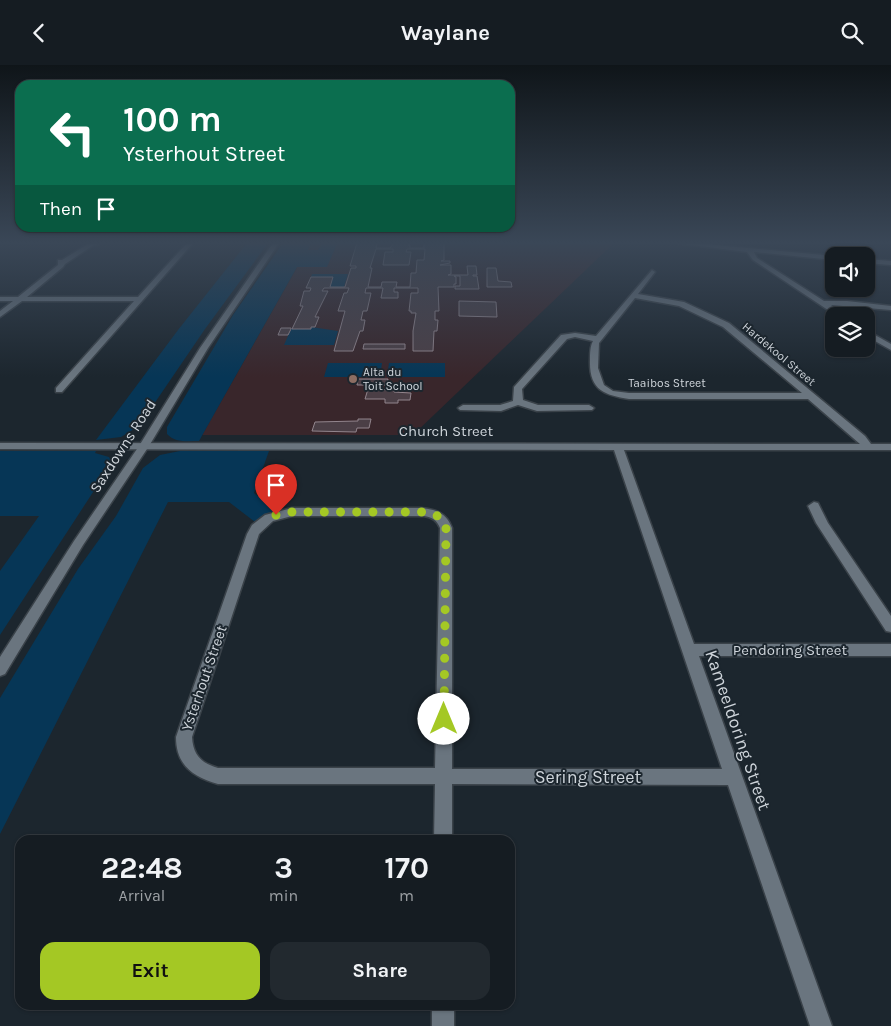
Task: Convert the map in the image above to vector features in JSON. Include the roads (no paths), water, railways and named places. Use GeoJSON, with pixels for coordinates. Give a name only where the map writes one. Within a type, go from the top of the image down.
{"type":"FeatureCollection","features":[{"type":"Feature","properties":{"kind":"street"},"geometry":{"type":"LineString","coordinates":[[0,315],[35,288]]}},
{"type":"Feature","properties":{"kind":"street"},"geometry":{"type":"LineString","coordinates":[[59,390],[150,288]]}},
{"type":"Feature","properties":{"kind":"street","name":"Saxdowns Road"},"geometry":{"type":"LineString","coordinates":[[0,670],[78,544],[144,446],[204,348],[245,288]]}},
{"type":"Feature","properties":{"kind":"street"},"geometry":{"type":"LineString","coordinates":[[518,402],[517,389],[564,337],[575,335],[597,339],[639,288]]}},
{"type":"Feature","properties":{"kind":"street"},"geometry":{"type":"LineString","coordinates":[[798,288],[827,307]]}},
{"type":"Feature","properties":{"kind":"street","name":"Hardekool Street"},"geometry":{"type":"LineString","coordinates":[[633,295],[681,304],[715,318],[726,325],[861,438],[868,447]]}},
{"type":"Feature","properties":{"kind":"street"},"geometry":{"type":"LineString","coordinates":[[0,299],[140,299]]}},
{"type":"Feature","properties":{"kind":"street"},"geometry":{"type":"LineString","coordinates":[[821,303],[847,303],[891,308]]}},
{"type":"Feature","properties":{"kind":"street"},"geometry":{"type":"LineString","coordinates":[[875,338],[891,348]]}},
{"type":"Feature","properties":{"kind":"street","name":"Taaibos Street"},"geometry":{"type":"LineString","coordinates":[[597,339],[594,368],[600,386],[610,393],[629,395],[810,396]]}},
{"type":"Feature","properties":{"kind":"street"},"geometry":{"type":"LineString","coordinates":[[463,408],[501,408],[518,402],[537,408],[589,409]]}},
{"type":"Feature","properties":{"kind":"street","name":"Church Street"},"geometry":{"type":"LineString","coordinates":[[0,446],[891,447]]}},
{"type":"Feature","properties":{"kind":"street","name":"Kameeldoring Street"},"geometry":{"type":"LineString","coordinates":[[618,447],[821,1026]]}},
{"type":"Feature","properties":{"kind":"street"},"geometry":{"type":"LineString","coordinates":[[814,506],[822,523],[891,627]]}},
{"type":"Feature","properties":{"kind":"street","name":"Ysterhout Street"},"geometry":{"type":"LineString","coordinates":[[292,512],[420,512],[438,516],[445,523],[443,776],[218,776],[198,770],[191,764],[184,747],[184,737],[253,534],[262,523],[276,515],[292,512]]}},
{"type":"Feature","properties":{"kind":"street","name":"Pendoring Street"},"geometry":{"type":"LineString","coordinates":[[688,650],[891,650]]}},
{"type":"Feature","properties":{"kind":"street"},"geometry":{"type":"LineString","coordinates":[[443,776],[443,835]]}},
{"type":"Feature","properties":{"kind":"street","name":"Sering Street"},"geometry":{"type":"LineString","coordinates":[[443,776],[733,777]]}},
{"type":"Feature","properties":{"kind":"street"},"geometry":{"type":"LineString","coordinates":[[443,1010],[443,1026]]}},
{"type":"Feature","properties":{"kind":"place","name":"Alta du Toit School"},"geometry":{"type":"Point","coordinates":[353,379]}}]}
